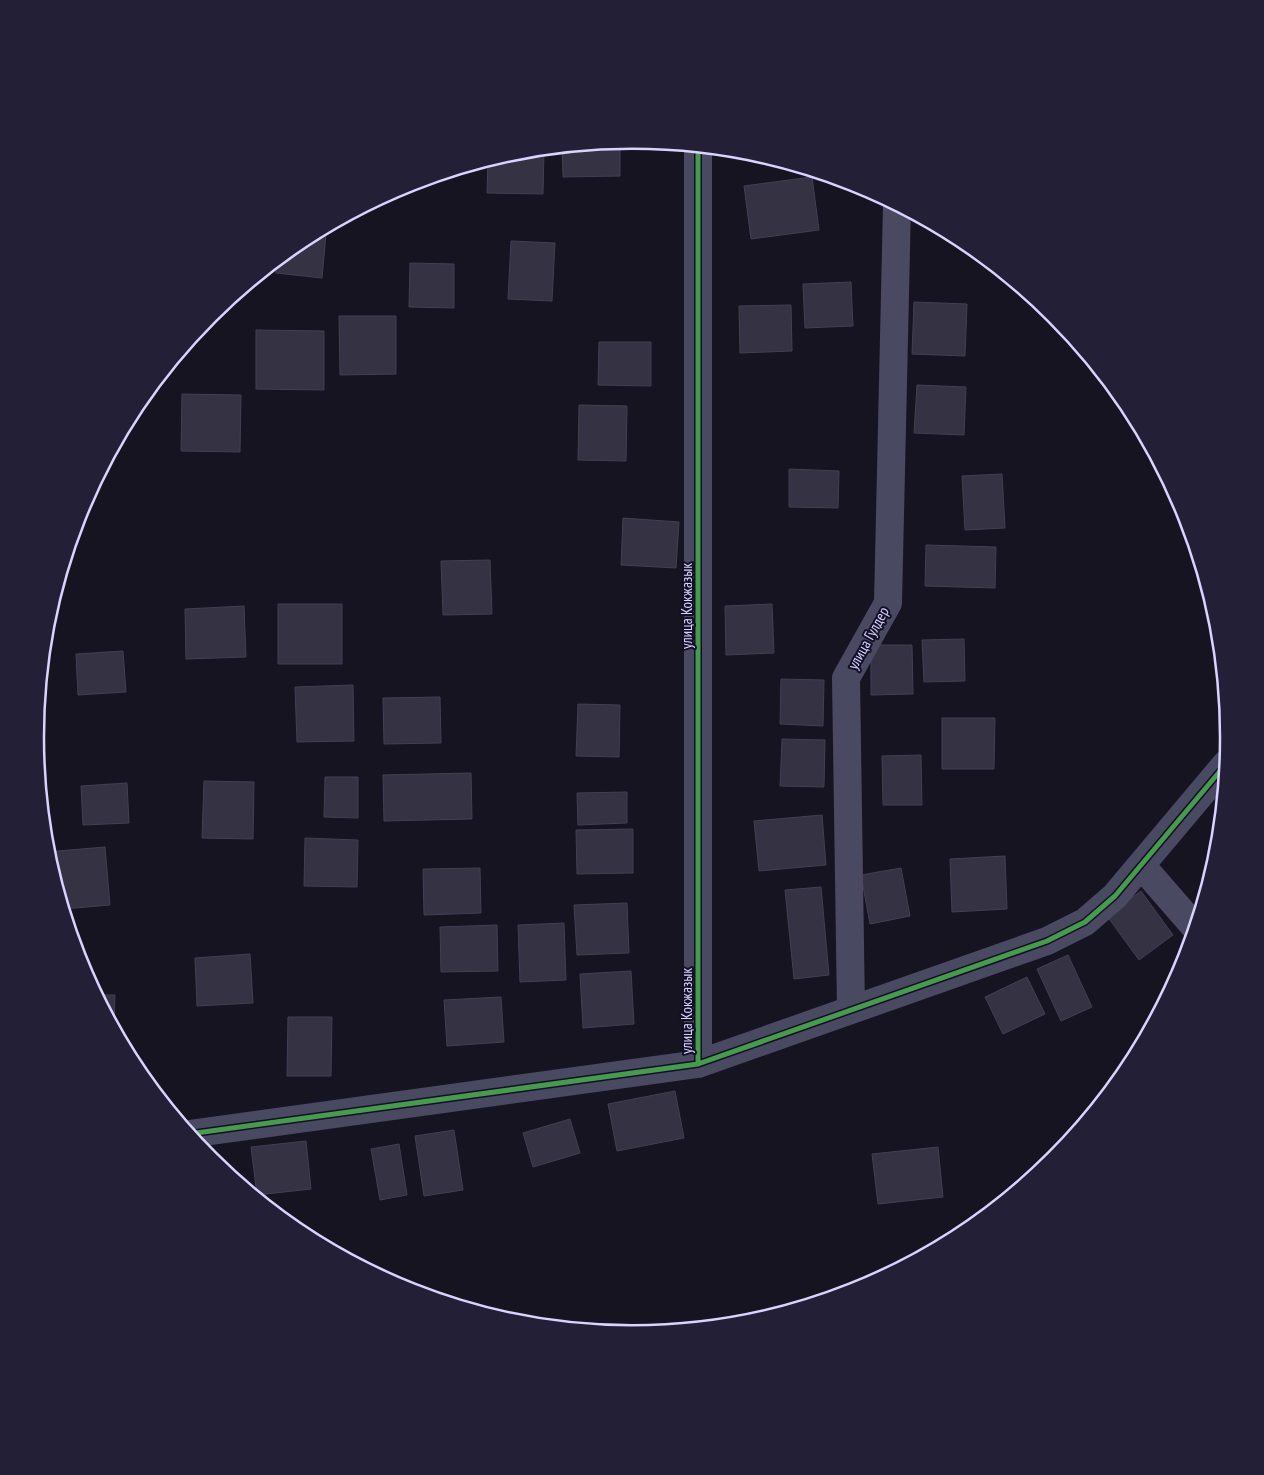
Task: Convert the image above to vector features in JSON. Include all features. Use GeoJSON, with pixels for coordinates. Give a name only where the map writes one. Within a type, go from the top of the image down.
{"type":"FeatureCollection","features":[{"type":"Feature","properties":{"kind":"street","name":"улица Кокжазык"},"geometry":{"type":"LineString","coordinates":[[698,153],[698,1064]]}},
{"type":"Feature","properties":{"kind":"street","name":"улица Гулдер"},"geometry":{"type":"LineString","coordinates":[[852,1010],[846,678],[888,604],[897,213]]}},
{"type":"Feature","properties":{"kind":"street"},"geometry":{"type":"LineString","coordinates":[[197,1133],[698,1064],[852,1010],[1047,941],[1085,922],[1115,896],[1219,772]]}},
{"type":"Feature","properties":{"kind":"street"},"geometry":{"type":"LineString","coordinates":[[1141,865],[1191,921]]}},
{"type":"Feature","properties":{"kind":"building"},"geometry":{"type":"Polygon","coordinates":[[[620,150],[620,176],[563,177],[562,153],[620,150]]]}},
{"type":"Feature","properties":{"kind":"building"},"geometry":{"type":"Polygon","coordinates":[[[544,156],[543,194],[487,193],[488,167],[544,156]]]}},
{"type":"Feature","properties":{"kind":"building"},"geometry":{"type":"Polygon","coordinates":[[[812,177],[819,230],[751,239],[744,186],[812,177]]]}},
{"type":"Feature","properties":{"kind":"building"},"geometry":{"type":"Polygon","coordinates":[[[326,235],[322,278],[276,273],[276,269],[326,235]]]}},
{"type":"Feature","properties":{"kind":"building"},"geometry":{"type":"Polygon","coordinates":[[[511,241],[555,243],[552,301],[508,299],[511,241]]]}},
{"type":"Feature","properties":{"kind":"building"},"geometry":{"type":"Polygon","coordinates":[[[410,263],[454,264],[454,308],[409,307],[410,263]]]}},
{"type":"Feature","properties":{"kind":"building"},"geometry":{"type":"Polygon","coordinates":[[[851,282],[853,326],[805,328],[803,284],[851,282]]]}},
{"type":"Feature","properties":{"kind":"building"},"geometry":{"type":"Polygon","coordinates":[[[914,302],[967,304],[965,356],[912,354],[914,302]]]}},
{"type":"Feature","properties":{"kind":"building"},"geometry":{"type":"Polygon","coordinates":[[[791,305],[792,351],[740,353],[739,306],[791,305]]]}},
{"type":"Feature","properties":{"kind":"building"},"geometry":{"type":"Polygon","coordinates":[[[339,316],[396,316],[396,374],[340,375],[339,316]]]}},
{"type":"Feature","properties":{"kind":"building"},"geometry":{"type":"Polygon","coordinates":[[[256,330],[324,331],[324,390],[256,389],[256,330]]]}},
{"type":"Feature","properties":{"kind":"building"},"geometry":{"type":"Polygon","coordinates":[[[599,342],[651,342],[651,386],[598,385],[599,342]]]}},
{"type":"Feature","properties":{"kind":"building"},"geometry":{"type":"Polygon","coordinates":[[[917,385],[966,387],[964,435],[914,433],[917,385]]]}},
{"type":"Feature","properties":{"kind":"building"},"geometry":{"type":"Polygon","coordinates":[[[182,394],[241,395],[240,452],[181,451],[182,394]]]}},
{"type":"Feature","properties":{"kind":"building"},"geometry":{"type":"Polygon","coordinates":[[[579,405],[627,406],[626,461],[578,460],[579,405]]]}},
{"type":"Feature","properties":{"kind":"building"},"geometry":{"type":"Polygon","coordinates":[[[789,469],[839,471],[838,508],[789,507],[789,469]]]}},
{"type":"Feature","properties":{"kind":"building"},"geometry":{"type":"Polygon","coordinates":[[[1002,474],[1005,528],[965,530],[962,476],[1002,474]]]}},
{"type":"Feature","properties":{"kind":"building"},"geometry":{"type":"Polygon","coordinates":[[[623,518],[679,522],[676,568],[621,565],[623,518]]]}},
{"type":"Feature","properties":{"kind":"building"},"geometry":{"type":"Polygon","coordinates":[[[926,545],[996,547],[995,588],[925,586],[926,545]]]}},
{"type":"Feature","properties":{"kind":"building"},"geometry":{"type":"Polygon","coordinates":[[[490,560],[492,614],[443,615],[441,561],[490,560]]]}},
{"type":"Feature","properties":{"kind":"building"},"geometry":{"type":"Polygon","coordinates":[[[278,604],[342,604],[342,664],[278,664],[278,604]]]}},
{"type":"Feature","properties":{"kind":"building"},"geometry":{"type":"Polygon","coordinates":[[[772,604],[774,653],[726,655],[725,606],[772,604]]]}},
{"type":"Feature","properties":{"kind":"building"},"geometry":{"type":"Polygon","coordinates":[[[244,606],[246,657],[186,659],[185,609],[244,606]]]}},
{"type":"Feature","properties":{"kind":"building"},"geometry":{"type":"Polygon","coordinates":[[[964,639],[965,681],[924,682],[922,640],[964,639]]]}},
{"type":"Feature","properties":{"kind":"building"},"geometry":{"type":"Polygon","coordinates":[[[871,645],[912,645],[913,694],[871,695],[871,645]]]}},
{"type":"Feature","properties":{"kind":"building"},"geometry":{"type":"Polygon","coordinates":[[[123,651],[126,692],[78,695],[76,654],[123,651]]]}},
{"type":"Feature","properties":{"kind":"building"},"geometry":{"type":"Polygon","coordinates":[[[781,679],[824,680],[823,726],[780,724],[781,679]]]}},
{"type":"Feature","properties":{"kind":"building"},"geometry":{"type":"Polygon","coordinates":[[[353,685],[354,741],[297,742],[295,687],[353,685]]]}},
{"type":"Feature","properties":{"kind":"building"},"geometry":{"type":"Polygon","coordinates":[[[440,697],[441,743],[384,744],[383,698],[440,697]]]}},
{"type":"Feature","properties":{"kind":"building"},"geometry":{"type":"Polygon","coordinates":[[[578,704],[620,705],[619,757],[576,756],[578,704]]]}},
{"type":"Feature","properties":{"kind":"building"},"geometry":{"type":"Polygon","coordinates":[[[942,718],[995,718],[994,769],[942,769],[942,718]]]}},
{"type":"Feature","properties":{"kind":"building"},"geometry":{"type":"Polygon","coordinates":[[[782,739],[825,740],[824,787],[780,786],[782,739]]]}},
{"type":"Feature","properties":{"kind":"building"},"geometry":{"type":"Polygon","coordinates":[[[921,755],[922,805],[883,805],[882,756],[921,755]]]}},
{"type":"Feature","properties":{"kind":"building"},"geometry":{"type":"Polygon","coordinates":[[[471,773],[472,819],[384,821],[383,775],[471,773]]]}},
{"type":"Feature","properties":{"kind":"building"},"geometry":{"type":"Polygon","coordinates":[[[325,777],[358,777],[358,818],[324,817],[325,777]]]}},
{"type":"Feature","properties":{"kind":"building"},"geometry":{"type":"Polygon","coordinates":[[[204,781],[254,782],[253,839],[202,838],[204,781]]]}},
{"type":"Feature","properties":{"kind":"building"},"geometry":{"type":"Polygon","coordinates":[[[127,783],[129,823],[83,825],[81,786],[127,783]]]}},
{"type":"Feature","properties":{"kind":"building"},"geometry":{"type":"Polygon","coordinates":[[[627,792],[627,823],[578,825],[577,793],[627,792]]]}},
{"type":"Feature","properties":{"kind":"building"},"geometry":{"type":"Polygon","coordinates":[[[822,815],[826,865],[759,871],[754,821],[822,815]]]}},
{"type":"Feature","properties":{"kind":"building"},"geometry":{"type":"Polygon","coordinates":[[[633,829],[633,873],[577,874],[576,830],[633,829]]]}},
{"type":"Feature","properties":{"kind":"building"},"geometry":{"type":"Polygon","coordinates":[[[305,838],[358,840],[357,887],[304,886],[305,838]]]}},
{"type":"Feature","properties":{"kind":"building"},"geometry":{"type":"Polygon","coordinates":[[[105,847],[110,905],[69,908],[55,851],[105,847]]]}},
{"type":"Feature","properties":{"kind":"building"},"geometry":{"type":"Polygon","coordinates":[[[1005,856],[1007,909],[952,912],[950,859],[1005,856]]]}},
{"type":"Feature","properties":{"kind":"building"},"geometry":{"type":"Polygon","coordinates":[[[480,868],[481,913],[424,915],[423,869],[480,868]]]}},
{"type":"Feature","properties":{"kind":"building"},"geometry":{"type":"Polygon","coordinates":[[[901,868],[910,916],[870,924],[861,875],[901,868]]]}},
{"type":"Feature","properties":{"kind":"building"},"geometry":{"type":"Polygon","coordinates":[[[821,887],[829,975],[794,979],[785,890],[821,887]]]}},
{"type":"Feature","properties":{"kind":"building"},"geometry":{"type":"Polygon","coordinates":[[[1141,891],[1173,935],[1139,960],[1107,916],[1141,891]]]}},
{"type":"Feature","properties":{"kind":"building"},"geometry":{"type":"Polygon","coordinates":[[[627,903],[629,953],[577,955],[574,905],[627,903]]]}},
{"type":"Feature","properties":{"kind":"building"},"geometry":{"type":"Polygon","coordinates":[[[564,923],[566,980],[520,982],[518,925],[564,923]]]}},
{"type":"Feature","properties":{"kind":"building"},"geometry":{"type":"Polygon","coordinates":[[[497,925],[498,971],[441,972],[440,927],[497,925]]]}},
{"type":"Feature","properties":{"kind":"building"},"geometry":{"type":"Polygon","coordinates":[[[250,954],[253,1003],[197,1006],[195,958],[250,954]]]}},
{"type":"Feature","properties":{"kind":"building"},"geometry":{"type":"Polygon","coordinates":[[[1068,955],[1092,1007],[1061,1021],[1037,969],[1068,955]]]}},
{"type":"Feature","properties":{"kind":"building"},"geometry":{"type":"Polygon","coordinates":[[[631,971],[634,1024],[583,1028],[580,974],[631,971]]]}},
{"type":"Feature","properties":{"kind":"building"},"geometry":{"type":"Polygon","coordinates":[[[1027,977],[1045,1014],[1003,1034],[985,997],[1027,977]]]}},
{"type":"Feature","properties":{"kind":"building"},"geometry":{"type":"Polygon","coordinates":[[[103,995],[115,995],[114,1017],[103,995]]]}},
{"type":"Feature","properties":{"kind":"building"},"geometry":{"type":"Polygon","coordinates":[[[501,997],[504,1042],[447,1046],[444,1000],[501,997]]]}},
{"type":"Feature","properties":{"kind":"building"},"geometry":{"type":"Polygon","coordinates":[[[288,1017],[332,1017],[331,1076],[287,1076],[288,1017]]]}},
{"type":"Feature","properties":{"kind":"building"},"geometry":{"type":"Polygon","coordinates":[[[675,1091],[684,1138],[617,1151],[608,1104],[675,1091]]]}},
{"type":"Feature","properties":{"kind":"building"},"geometry":{"type":"Polygon","coordinates":[[[570,1119],[580,1153],[533,1167],[523,1133],[570,1119]]]}},
{"type":"Feature","properties":{"kind":"building"},"geometry":{"type":"Polygon","coordinates":[[[454,1130],[463,1190],[424,1196],[415,1136],[454,1130]]]}},
{"type":"Feature","properties":{"kind":"building"},"geometry":{"type":"Polygon","coordinates":[[[306,1141],[311,1189],[262,1194],[256,1190],[251,1147],[306,1141]]]}},
{"type":"Feature","properties":{"kind":"building"},"geometry":{"type":"Polygon","coordinates":[[[399,1144],[407,1195],[380,1200],[371,1149],[399,1144]]]}},
{"type":"Feature","properties":{"kind":"building"},"geometry":{"type":"Polygon","coordinates":[[[938,1147],[943,1197],[878,1204],[872,1154],[938,1147]]]}},
{"type":"Feature","properties":{"kind":"cycle path"},"geometry":{"type":"LineString","coordinates":[[698,153],[698,1064]]}},
{"type":"Feature","properties":{"kind":"cycle path"},"geometry":{"type":"LineString","coordinates":[[197,1133],[698,1064],[1047,941],[1085,922],[1115,896],[1219,772]]}}]}
